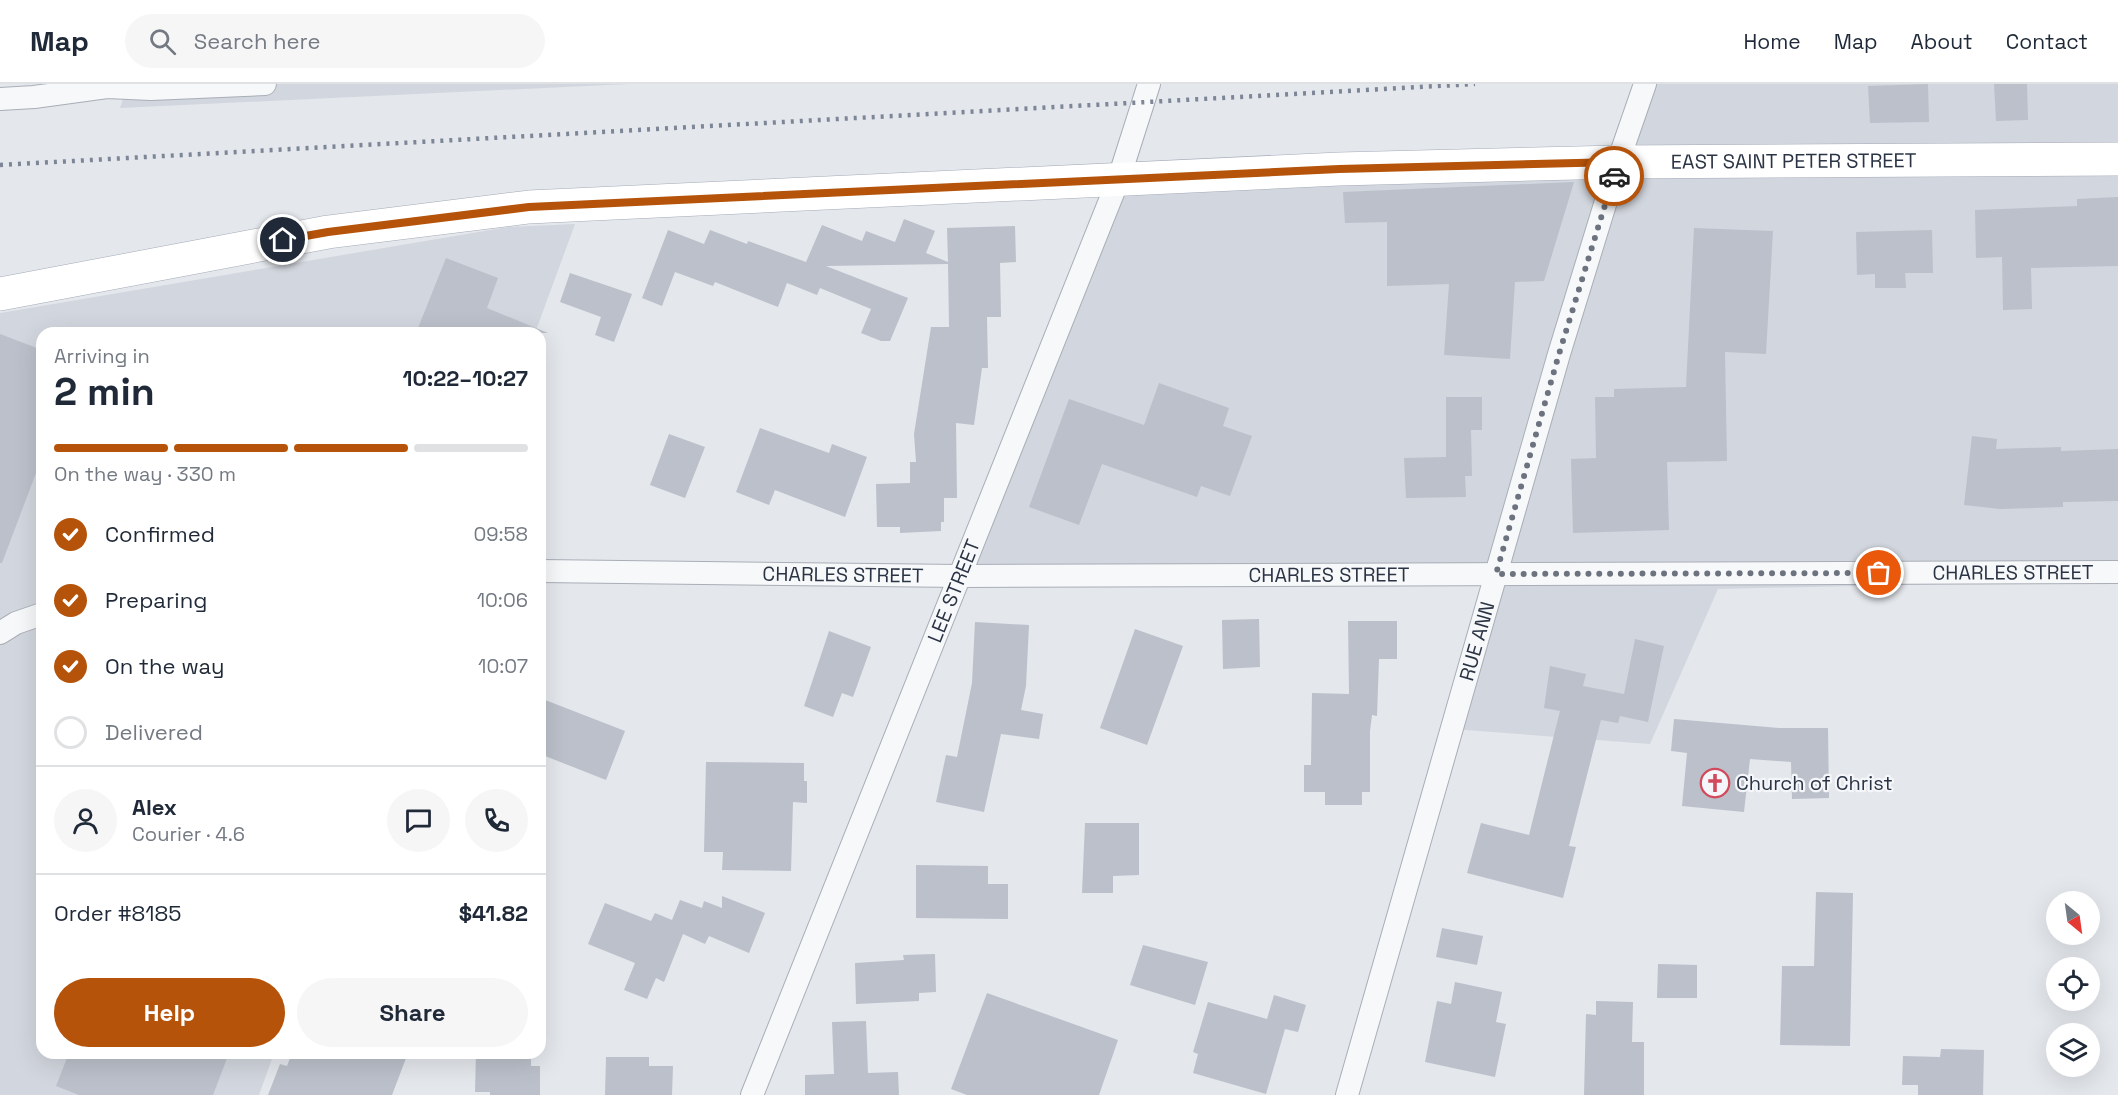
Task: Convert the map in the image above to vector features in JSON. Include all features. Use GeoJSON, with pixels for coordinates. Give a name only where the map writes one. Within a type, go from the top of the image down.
{"type":"FeatureCollection","features":[{"type":"Feature","properties":{"kind":"main road","name":"EAST SAINT PETER STREET"},"geometry":{"type":"LineString","coordinates":[[0,294],[328,232],[529,207],[1339,169],[1618,162],[2118,159]]}},
{"type":"Feature","properties":{"kind":"street"},"geometry":{"type":"LineString","coordinates":[[0,99],[34,97],[108,86],[151,89],[265,84]]}},
{"type":"Feature","properties":{"kind":"street","name":"LEE STREET"},"geometry":{"type":"LineString","coordinates":[[752,1095],[1119,178],[1149,84]]}},
{"type":"Feature","properties":{"kind":"street","name":"RUE ANN"},"geometry":{"type":"LineString","coordinates":[[1347,1095],[1559,354],[1618,162],[1645,84]]}},
{"type":"Feature","properties":{"kind":"street","name":"CHARLES STREET"},"geometry":{"type":"LineString","coordinates":[[546,571],[961,576],[2118,572]]}},
{"type":"Feature","properties":{"kind":"street"},"geometry":{"type":"LineString","coordinates":[[0,633],[16,623],[36,616]]}},
{"type":"Feature","properties":{"kind":"shaded area"},"geometry":{"type":"Polygon","coordinates":[[[128,84],[628,84],[120,108],[128,84]]]}},
{"type":"Feature","properties":{"kind":"shaded area"},"geometry":{"type":"Polygon","coordinates":[[[1645,84],[2118,84],[2118,580],[1718,589],[1650,744],[1452,729],[1496,574],[961,576],[1119,178],[1618,162],[1645,84]]]}},
{"type":"Feature","properties":{"kind":"shaded area"},"geometry":{"type":"Polygon","coordinates":[[[575,224],[537,327],[36,327],[36,1059],[272,1059],[259,1095],[0,1095],[0,313],[508,227],[575,224]]]}},
{"type":"Feature","properties":{"kind":"building"},"geometry":{"type":"Polygon","coordinates":[[[1928,84],[1929,122],[1870,123],[1868,86],[1928,84]]]}},
{"type":"Feature","properties":{"kind":"building"},"geometry":{"type":"Polygon","coordinates":[[[1994,84],[2027,84],[2028,120],[1996,121],[1994,84]]]}},
{"type":"Feature","properties":{"kind":"building"},"geometry":{"type":"Polygon","coordinates":[[[1574,182],[1544,281],[1515,282],[1510,359],[1444,355],[1449,284],[1387,286],[1387,222],[1345,223],[1343,192],[1574,182]]]}},
{"type":"Feature","properties":{"kind":"building"},"geometry":{"type":"Polygon","coordinates":[[[2118,197],[2118,266],[2031,268],[2032,309],[2003,310],[2002,257],[1976,258],[1975,210],[2077,206],[2077,199],[2118,197]]]}},
{"type":"Feature","properties":{"kind":"building"},"geometry":{"type":"Polygon","coordinates":[[[904,219],[935,231],[926,253],[948,262],[947,228],[1015,226],[1016,262],[1000,263],[1001,317],[987,317],[988,368],[982,368],[974,425],[956,423],[957,498],[944,498],[944,522],[941,522],[941,531],[900,533],[900,527],[877,527],[876,484],[910,483],[910,462],[916,462],[914,434],[931,327],[949,327],[948,264],[826,266],[908,298],[890,341],[881,341],[861,333],[871,309],[820,288],[817,295],[787,283],[778,307],[715,282],[713,286],[675,272],[662,306],[642,298],[668,230],[704,244],[710,230],[806,262],[822,225],[862,241],[866,231],[895,242],[904,219]]]}},
{"type":"Feature","properties":{"kind":"building"},"geometry":{"type":"Polygon","coordinates":[[[1694,228],[1773,231],[1766,354],[1725,352],[1727,461],[1667,462],[1669,530],[1573,533],[1571,459],[1596,458],[1595,397],[1614,397],[1614,389],[1686,387],[1694,228]]]}},
{"type":"Feature","properties":{"kind":"building"},"geometry":{"type":"Polygon","coordinates":[[[1932,230],[1933,273],[1905,273],[1906,288],[1875,288],[1875,274],[1857,275],[1856,232],[1932,230]]]}},
{"type":"Feature","properties":{"kind":"building"},"geometry":{"type":"Polygon","coordinates":[[[446,258],[498,278],[487,308],[533,327],[418,327],[446,258]]]}},
{"type":"Feature","properties":{"kind":"building"},"geometry":{"type":"Polygon","coordinates":[[[570,273],[632,294],[614,342],[595,335],[601,317],[560,302],[570,273]]]}},
{"type":"Feature","properties":{"kind":"building"},"geometry":{"type":"Polygon","coordinates":[[[0,334],[36,348],[36,473],[2,563],[0,563],[0,334]]]}},
{"type":"Feature","properties":{"kind":"building"},"geometry":{"type":"Polygon","coordinates":[[[1159,383],[1229,408],[1223,426],[1252,436],[1230,496],[1201,486],[1197,497],[1102,464],[1079,525],[1029,507],[1069,399],[1144,425],[1159,383]]]}},
{"type":"Feature","properties":{"kind":"building"},"geometry":{"type":"Polygon","coordinates":[[[1446,397],[1482,397],[1482,430],[1471,430],[1472,476],[1465,476],[1466,497],[1406,498],[1404,458],[1446,457],[1446,397]]]}},
{"type":"Feature","properties":{"kind":"building"},"geometry":{"type":"Polygon","coordinates":[[[760,428],[829,453],[832,444],[867,457],[845,517],[775,490],[769,505],[736,492],[760,428]]]}},
{"type":"Feature","properties":{"kind":"building"},"geometry":{"type":"Polygon","coordinates":[[[669,434],[705,447],[685,498],[650,485],[669,434]]]}},
{"type":"Feature","properties":{"kind":"building"},"geometry":{"type":"Polygon","coordinates":[[[1972,436],[1997,439],[1996,449],[2061,447],[2061,451],[2118,449],[2118,501],[2063,502],[2063,507],[2000,509],[1964,505],[1972,436]]]}},
{"type":"Feature","properties":{"kind":"building"},"geometry":{"type":"Polygon","coordinates":[[[1259,619],[1260,667],[1223,669],[1222,620],[1259,619]]]}},
{"type":"Feature","properties":{"kind":"building"},"geometry":{"type":"Polygon","coordinates":[[[1348,621],[1397,621],[1397,659],[1379,659],[1377,716],[1372,715],[1370,731],[1370,792],[1362,792],[1362,805],[1325,805],[1325,792],[1304,792],[1304,765],[1311,765],[1312,693],[1349,694],[1348,621]]]}},
{"type":"Feature","properties":{"kind":"building"},"geometry":{"type":"Polygon","coordinates":[[[975,622],[1029,625],[1026,686],[1021,710],[1043,714],[1039,739],[1001,734],[984,812],[936,802],[946,755],[957,757],[972,683],[975,622]]]}},
{"type":"Feature","properties":{"kind":"building"},"geometry":{"type":"Polygon","coordinates":[[[1135,629],[1183,646],[1147,745],[1100,728],[1135,629]]]}},
{"type":"Feature","properties":{"kind":"building"},"geometry":{"type":"Polygon","coordinates":[[[829,631],[871,647],[853,697],[842,693],[833,717],[804,706],[829,631]]]}},
{"type":"Feature","properties":{"kind":"building"},"geometry":{"type":"Polygon","coordinates":[[[1635,639],[1664,646],[1648,722],[1620,716],[1618,723],[1601,720],[1569,846],[1576,847],[1563,898],[1467,873],[1481,823],[1529,835],[1560,711],[1544,708],[1550,666],[1586,674],[1583,686],[1624,694],[1635,639]]]}},
{"type":"Feature","properties":{"kind":"building"},"geometry":{"type":"Polygon","coordinates":[[[546,700],[625,731],[606,780],[546,756],[546,700]]]}},
{"type":"Feature","properties":{"kind":"building","name":"Church of Christ"},"geometry":{"type":"Polygon","coordinates":[[[1674,719],[1779,728],[1828,728],[1829,798],[1792,799],[1791,762],[1750,759],[1744,812],[1682,806],[1687,753],[1671,751],[1674,719]]]}},
{"type":"Feature","properties":{"kind":"building"},"geometry":{"type":"Polygon","coordinates":[[[706,762],[804,763],[807,803],[793,802],[791,871],[722,870],[723,852],[704,852],[706,762]]]}},
{"type":"Feature","properties":{"kind":"building"},"geometry":{"type":"Polygon","coordinates":[[[1085,823],[1139,823],[1139,875],[1113,876],[1113,893],[1082,893],[1085,823]]]}},
{"type":"Feature","properties":{"kind":"building"},"geometry":{"type":"Polygon","coordinates":[[[916,865],[988,866],[988,884],[1008,884],[1008,919],[916,918],[916,865]]]}},
{"type":"Feature","properties":{"kind":"building"},"geometry":{"type":"Polygon","coordinates":[[[1816,892],[1853,893],[1850,1046],[1780,1045],[1782,966],[1814,966],[1816,892]]]}},
{"type":"Feature","properties":{"kind":"building"},"geometry":{"type":"Polygon","coordinates":[[[722,896],[765,913],[749,953],[709,936],[705,944],[683,934],[664,982],[656,978],[647,999],[624,990],[635,963],[588,944],[605,903],[651,921],[655,913],[672,920],[680,900],[702,908],[704,901],[722,908],[722,896]]]}},
{"type":"Feature","properties":{"kind":"building"},"geometry":{"type":"Polygon","coordinates":[[[1442,928],[1483,936],[1477,965],[1436,957],[1442,928]]]}},
{"type":"Feature","properties":{"kind":"building"},"geometry":{"type":"Polygon","coordinates":[[[1143,945],[1208,962],[1195,1005],[1130,985],[1143,945]]]}},
{"type":"Feature","properties":{"kind":"building"},"geometry":{"type":"Polygon","coordinates":[[[935,954],[936,992],[919,993],[919,1001],[856,1004],[855,963],[904,960],[903,955],[935,954]]]}},
{"type":"Feature","properties":{"kind":"building"},"geometry":{"type":"Polygon","coordinates":[[[1658,964],[1697,965],[1697,998],[1657,998],[1658,964]]]}},
{"type":"Feature","properties":{"kind":"building"},"geometry":{"type":"Polygon","coordinates":[[[1455,982],[1502,992],[1496,1022],[1506,1024],[1495,1077],[1425,1062],[1437,1001],[1451,1004],[1455,982]]]}},
{"type":"Feature","properties":{"kind":"building"},"geometry":{"type":"Polygon","coordinates":[[[987,993],[1118,1040],[1099,1095],[967,1095],[951,1089],[987,993]]]}},
{"type":"Feature","properties":{"kind":"building"},"geometry":{"type":"Polygon","coordinates":[[[1274,995],[1306,1005],[1298,1032],[1285,1029],[1266,1094],[1193,1073],[1198,1054],[1193,1052],[1208,1002],[1267,1019],[1274,995]]]}},
{"type":"Feature","properties":{"kind":"building"},"geometry":{"type":"Polygon","coordinates":[[[1596,1001],[1633,1002],[1632,1042],[1644,1042],[1644,1095],[1584,1095],[1586,1014],[1596,1015],[1596,1001]]]}},
{"type":"Feature","properties":{"kind":"building"},"geometry":{"type":"Polygon","coordinates":[[[866,1021],[868,1073],[898,1072],[899,1095],[805,1095],[805,1075],[834,1074],[832,1022],[866,1021]]]}},
{"type":"Feature","properties":{"kind":"building"},"geometry":{"type":"Polygon","coordinates":[[[1941,1049],[1984,1050],[1983,1095],[1918,1095],[1918,1085],[1902,1085],[1903,1056],[1940,1057],[1941,1049]]]}},
{"type":"Feature","properties":{"kind":"building"},"geometry":{"type":"Polygon","coordinates":[[[606,1057],[649,1057],[649,1066],[673,1066],[672,1095],[605,1095],[606,1057]]]}},
{"type":"Feature","properties":{"kind":"building"},"geometry":{"type":"Polygon","coordinates":[[[67,1059],[227,1059],[213,1095],[79,1095],[56,1086],[67,1059]]]}},
{"type":"Feature","properties":{"kind":"building"},"geometry":{"type":"Polygon","coordinates":[[[290,1059],[406,1059],[392,1095],[268,1095],[280,1064],[287,1066],[290,1059]]]}},
{"type":"Feature","properties":{"kind":"building"},"geometry":{"type":"Polygon","coordinates":[[[476,1059],[531,1059],[531,1066],[540,1066],[540,1095],[490,1095],[490,1092],[475,1092],[476,1059]]]}},
{"type":"Feature","properties":{"kind":"railway"},"geometry":{"type":"LineString","coordinates":[[0,165],[1475,84]]}},
{"type":"Feature","properties":{"kind":"way so far"},"geometry":{"type":"LineString","coordinates":[[1614,176],[1559,354],[1496,574],[1879,573]]}},
{"type":"Feature","properties":{"kind":"place","name":"Church of Christ"},"geometry":{"type":"Point","coordinates":[1715,783]}},
{"type":"Feature","properties":{"kind":"route"},"geometry":{"type":"LineString","coordinates":[[283,240],[328,232],[529,207],[1119,178],[1339,169],[1618,162],[1614,176]]}}]}
